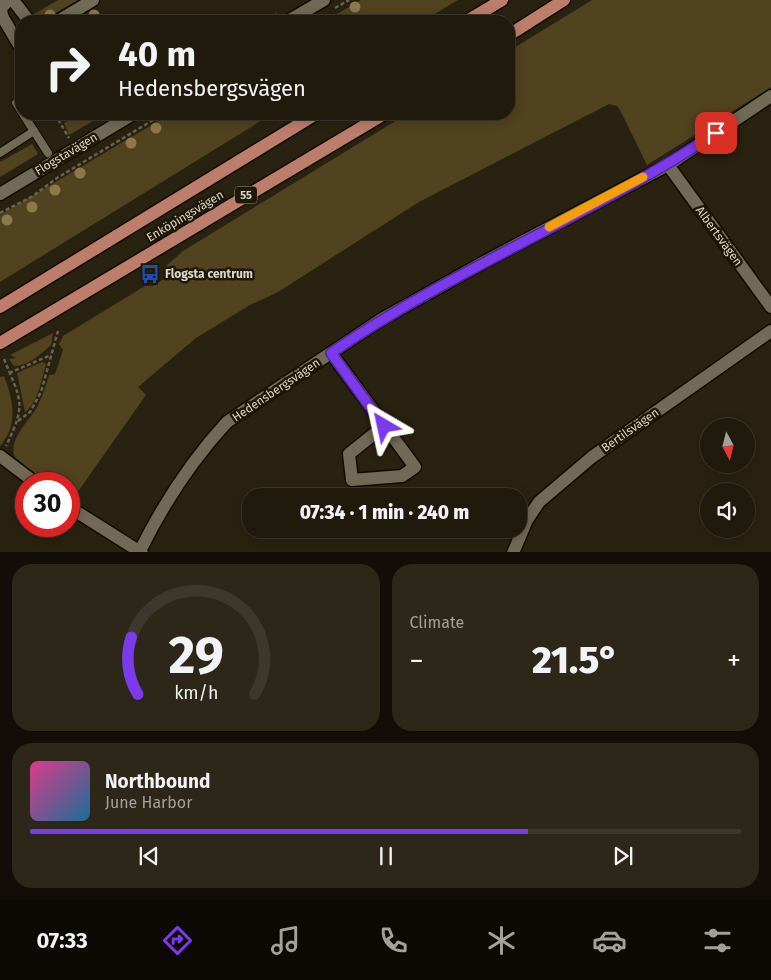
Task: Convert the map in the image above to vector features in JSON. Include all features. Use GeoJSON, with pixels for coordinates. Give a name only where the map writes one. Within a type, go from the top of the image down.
{"type":"FeatureCollection","features":[{"type":"Feature","properties":{"kind":"main road"},"geometry":{"type":"LineString","coordinates":[[477,15],[502,0]]}},
{"type":"Feature","properties":{"kind":"main road"},"geometry":{"type":"LineString","coordinates":[[515,31],[564,0]]}},
{"type":"Feature","properties":{"kind":"main road","name":"Enköpingsvägen"},"geometry":{"type":"LineString","coordinates":[[0,307],[306,120]]}},
{"type":"Feature","properties":{"kind":"main road","name":"Enköpingsvägen"},"geometry":{"type":"LineString","coordinates":[[0,343],[374,120]]}},
{"type":"Feature","properties":{"kind":"street"},"geometry":{"type":"LineString","coordinates":[[78,15],[93,0]]}},
{"type":"Feature","properties":{"kind":"street"},"geometry":{"type":"LineString","coordinates":[[298,15],[324,0]]}},
{"type":"Feature","properties":{"kind":"street"},"geometry":{"type":"LineString","coordinates":[[15,38],[2,16],[1,8],[8,1],[22,15]]}},
{"type":"Feature","properties":{"kind":"street","name":"Hedensbergsvägen"},"geometry":{"type":"LineString","coordinates":[[140,552],[152,525],[208,443],[228,422],[382,318],[668,165],[771,96]]}},
{"type":"Feature","properties":{"kind":"street","name":"Flogstavägen"},"geometry":{"type":"LineString","coordinates":[[0,194],[123,120]]}},
{"type":"Feature","properties":{"kind":"street","name":"Albertsvägen"},"geometry":{"type":"LineString","coordinates":[[668,165],[771,307]]}},
{"type":"Feature","properties":{"kind":"street","name":"Bertilsvägen"},"geometry":{"type":"LineString","coordinates":[[513,552],[527,520],[539,502],[592,457],[771,331]]}},
{"type":"Feature","properties":{"kind":"street"},"geometry":{"type":"LineString","coordinates":[[331,353],[415,467],[402,476],[352,480],[349,454],[384,426]]}},
{"type":"Feature","properties":{"kind":"street"},"geometry":{"type":"LineString","coordinates":[[1,456],[22,472]]}},
{"type":"Feature","properties":{"kind":"street"},"geometry":{"type":"LineString","coordinates":[[80,514],[140,552]]}},
{"type":"Feature","properties":{"kind":"lane"},"geometry":{"type":"LineString","coordinates":[[27,120],[48,153]]}},
{"type":"Feature","properties":{"kind":"lane"},"geometry":{"type":"LineString","coordinates":[[0,153],[34,131]]}},
{"type":"Feature","properties":{"kind":"path"},"geometry":{"type":"LineString","coordinates":[[59,120],[70,139]]}},
{"type":"Feature","properties":{"kind":"path"},"geometry":{"type":"LineString","coordinates":[[0,213],[32,196],[57,178],[152,120]]}},
{"type":"Feature","properties":{"kind":"path"},"geometry":{"type":"LineString","coordinates":[[18,421],[30,412],[41,392],[58,331]]}},
{"type":"Feature","properties":{"kind":"path"},"geometry":{"type":"LineString","coordinates":[[9,373],[51,355]]}},
{"type":"Feature","properties":{"kind":"path"},"geometry":{"type":"LineString","coordinates":[[1,456],[18,421],[20,398],[4,359]]}},
{"type":"Feature","properties":{"kind":"shaded area"},"geometry":{"type":"Polygon","coordinates":[[[58,0],[78,0],[52,15],[34,14],[58,0]]]}},
{"type":"Feature","properties":{"kind":"shaded area"},"geometry":{"type":"Polygon","coordinates":[[[361,0],[458,0],[433,15],[335,15],[361,0]]]}},
{"type":"Feature","properties":{"kind":"shaded area"},"geometry":{"type":"Polygon","coordinates":[[[592,0],[771,0],[771,87],[647,165],[620,110],[617,106],[609,104],[419,202],[278,292],[250,305],[196,338],[138,387],[146,395],[80,489],[80,472],[33,472],[15,457],[14,443],[35,411],[49,375],[55,374],[63,350],[59,344],[63,336],[145,286],[153,286],[165,278],[166,266],[183,251],[397,120],[515,120],[515,47],[592,0]]]}},
{"type":"Feature","properties":{"kind":"shaded area"},"geometry":{"type":"Polygon","coordinates":[[[69,120],[95,120],[69,135],[64,123],[69,120]]]}},
{"type":"Feature","properties":{"kind":"shaded area"},"geometry":{"type":"Polygon","coordinates":[[[160,120],[262,120],[0,282],[0,215],[160,120]]]}},
{"type":"Feature","properties":{"kind":"shaded area"},"geometry":{"type":"Polygon","coordinates":[[[32,144],[38,154],[0,177],[0,162],[32,144]]]}},
{"type":"Feature","properties":{"kind":"shaded area"},"geometry":{"type":"Polygon","coordinates":[[[53,333],[51,345],[29,362],[14,366],[9,359],[16,358],[10,355],[53,333]]]}},
{"type":"Feature","properties":{"kind":"shaded area"},"geometry":{"type":"Polygon","coordinates":[[[42,362],[46,364],[39,390],[33,403],[25,412],[17,373],[42,362]]]}},
{"type":"Feature","properties":{"kind":"shaded area"},"geometry":{"type":"Polygon","coordinates":[[[4,376],[12,403],[12,421],[6,438],[0,446],[0,377],[4,376]]]}},
{"type":"Feature","properties":{"kind":"slow traffic"},"geometry":{"type":"LineString","coordinates":[[549,227],[643,177]]}},
{"type":"Feature","properties":{"kind":"place","name":"Flogsta centrum"},"geometry":{"type":"Point","coordinates":[150,274]}},
{"type":"Feature","properties":{"kind":"route"},"geometry":{"type":"LineString","coordinates":[[384,426],[331,353],[382,318],[668,165],[716,133]]}}]}
